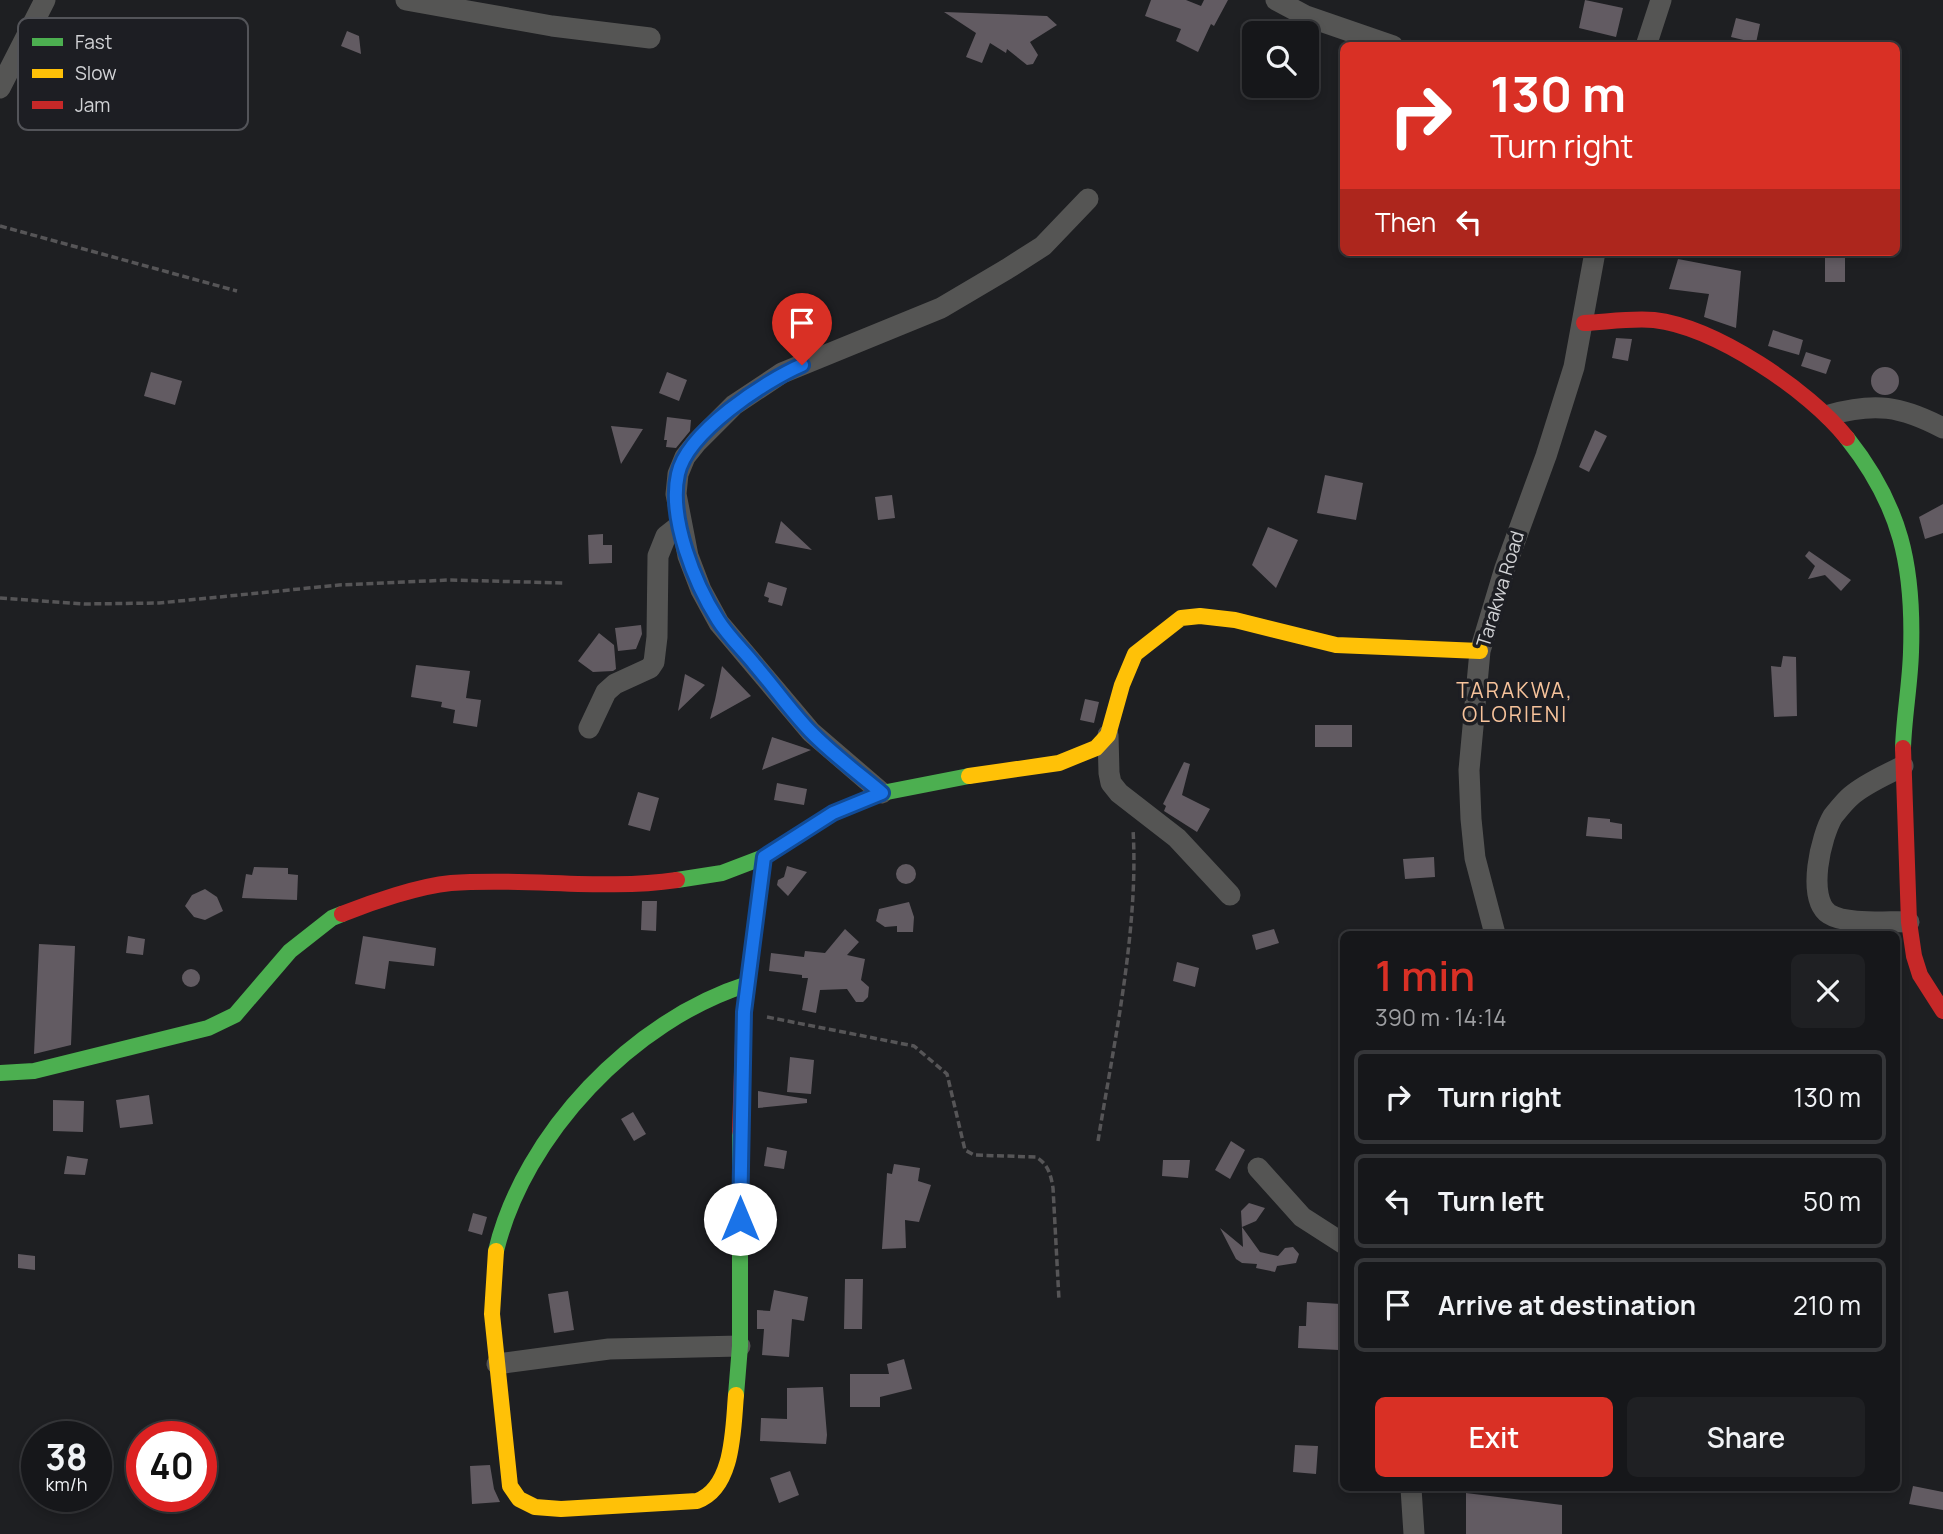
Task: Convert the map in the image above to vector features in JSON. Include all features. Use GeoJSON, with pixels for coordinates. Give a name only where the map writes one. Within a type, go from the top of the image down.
{"type":"FeatureCollection","features":[{"type":"Feature","properties":{"kind":"street"},"geometry":{"type":"LineString","coordinates":[[36,18],[45,0]]}},
{"type":"Feature","properties":{"kind":"street"},"geometry":{"type":"LineString","coordinates":[[406,0],[552,26],[650,38]]}},
{"type":"Feature","properties":{"kind":"street"},"geometry":{"type":"LineString","coordinates":[[1276,0],[1306,16],[1381,42]]}},
{"type":"Feature","properties":{"kind":"street"},"geometry":{"type":"LineString","coordinates":[[1647,42],[1661,0]]}},
{"type":"Feature","properties":{"kind":"street"},"geometry":{"type":"LineString","coordinates":[[0,88],[18,53]]}},
{"type":"Feature","properties":{"kind":"street"},"geometry":{"type":"LineString","coordinates":[[882,793],[811,732],[719,623],[701,590],[680,525],[676,494],[678,474],[684,457],[734,405],[782,373],[941,308],[996,276],[1042,246],[1088,199]]}},
{"type":"Feature","properties":{"kind":"street","name":"Tarakwa Road"},"geometry":{"type":"LineString","coordinates":[[1494,931],[1475,858],[1471,819],[1469,770],[1480,651],[1508,557],[1560,418],[1584,323],[1594,256]]}},
{"type":"Feature","properties":{"kind":"street"},"geometry":{"type":"LineString","coordinates":[[1584,323],[1654,320],[1709,336],[1743,353],[1829,415],[1869,466],[1898,526],[1909,570],[1912,653],[1904,718],[1903,766],[1909,922],[1920,975],[1943,1011]]}},
{"type":"Feature","properties":{"kind":"street"},"geometry":{"type":"LineString","coordinates":[[1829,415],[1854,408],[1900,409],[1943,428]]}},
{"type":"Feature","properties":{"kind":"street"},"geometry":{"type":"LineString","coordinates":[[589,728],[606,692],[615,684],[649,668],[654,662],[658,556],[666,536],[680,525]]}},
{"type":"Feature","properties":{"kind":"street"},"geometry":{"type":"LineString","coordinates":[[1230,895],[1177,838],[1111,783],[1108,735],[1122,685],[1135,654],[1181,618],[1200,616],[1235,620],[1336,645],[1480,651]]}},
{"type":"Feature","properties":{"kind":"street"},"geometry":{"type":"LineString","coordinates":[[0,1073],[34,1071],[208,1028],[235,1015],[290,951],[332,919],[369,903],[408,891],[449,883],[587,884],[673,881],[722,873],[764,857],[833,813],[882,793],[956,778],[1059,763],[1084,755],[1096,748],[1108,735]]}},
{"type":"Feature","properties":{"kind":"street"},"geometry":{"type":"LineString","coordinates":[[1903,766],[1851,796],[1833,817],[1824,842],[1816,886],[1818,898],[1826,912],[1840,919],[1909,922]]}},
{"type":"Feature","properties":{"kind":"street"},"geometry":{"type":"LineString","coordinates":[[748,984],[696,1001],[662,1023],[566,1110],[510,1195],[492,1283],[497,1364],[510,1486],[519,1499],[535,1507],[561,1509],[697,1501],[708,1497],[718,1486],[727,1462],[740,1346],[740,1143],[744,1012],[748,984],[764,857]]}},
{"type":"Feature","properties":{"kind":"street"},"geometry":{"type":"LineString","coordinates":[[1258,1168],[1301,1217],[1340,1241]]}},
{"type":"Feature","properties":{"kind":"street"},"geometry":{"type":"LineString","coordinates":[[497,1364],[609,1349],[740,1346]]}},
{"type":"Feature","properties":{"kind":"street"},"geometry":{"type":"LineString","coordinates":[[1410,1491],[1414,1534]]}},
{"type":"Feature","properties":{"kind":"path"},"geometry":{"type":"LineString","coordinates":[[0,226],[237,291]]}},
{"type":"Feature","properties":{"kind":"path"},"geometry":{"type":"LineString","coordinates":[[0,598],[84,604],[159,603],[339,585],[449,580],[565,583]]}},
{"type":"Feature","properties":{"kind":"path"},"geometry":{"type":"LineString","coordinates":[[1098,1141],[1131,918],[1135,867],[1132,802]]}},
{"type":"Feature","properties":{"kind":"path"},"geometry":{"type":"LineString","coordinates":[[744,1012],[914,1046],[927,1055],[947,1074],[965,1150],[974,1155],[1036,1157],[1050,1172],[1059,1300]]}},
{"type":"Feature","properties":{"kind":"building"},"geometry":{"type":"Polygon","coordinates":[[[1151,0],[1186,0],[1201,6],[1204,0],[1228,0],[1214,26],[1211,24],[1198,52],[1176,41],[1181,29],[1145,16],[1151,0]]]}},
{"type":"Feature","properties":{"kind":"building"},"geometry":{"type":"Polygon","coordinates":[[[1585,0],[1623,8],[1616,37],[1579,28],[1585,0]]]}},
{"type":"Feature","properties":{"kind":"building"},"geometry":{"type":"Polygon","coordinates":[[[944,12],[1047,16],[1057,25],[1030,42],[1038,55],[1033,64],[1027,65],[1007,49],[1006,53],[990,43],[982,63],[966,57],[976,33],[944,12]]]}},
{"type":"Feature","properties":{"kind":"building"},"geometry":{"type":"Polygon","coordinates":[[[1736,18],[1760,24],[1756,42],[1731,37],[1736,18]]]}},
{"type":"Feature","properties":{"kind":"building"},"geometry":{"type":"Polygon","coordinates":[[[347,31],[359,36],[361,54],[341,46],[347,31]]]}},
{"type":"Feature","properties":{"kind":"building"},"geometry":{"type":"Polygon","coordinates":[[[1825,258],[1845,258],[1845,282],[1825,282],[1825,258]]]}},
{"type":"Feature","properties":{"kind":"building"},"geometry":{"type":"Polygon","coordinates":[[[1678,259],[1741,271],[1736,328],[1704,317],[1709,294],[1669,289],[1678,259]]]}},
{"type":"Feature","properties":{"kind":"building"},"geometry":{"type":"Polygon","coordinates":[[[1773,330],[1803,340],[1799,355],[1768,346],[1773,330]]]}},
{"type":"Feature","properties":{"kind":"building"},"geometry":{"type":"Polygon","coordinates":[[[1616,338],[1632,339],[1628,361],[1612,358],[1616,338]]]}},
{"type":"Feature","properties":{"kind":"building"},"geometry":{"type":"Polygon","coordinates":[[[1806,352],[1831,360],[1826,374],[1801,366],[1806,352]]]}},
{"type":"Feature","properties":{"kind":"building"},"geometry":{"type":"Polygon","coordinates":[[[1885,367],[1895,371],[1899,381],[1895,391],[1885,395],[1875,391],[1871,381],[1875,371],[1885,367]]]}},
{"type":"Feature","properties":{"kind":"building"},"geometry":{"type":"Polygon","coordinates":[[[151,372],[182,381],[175,405],[144,396],[151,372]]]}},
{"type":"Feature","properties":{"kind":"building"},"geometry":{"type":"Polygon","coordinates":[[[667,372],[687,380],[679,401],[659,393],[667,372]]]}},
{"type":"Feature","properties":{"kind":"building"},"geometry":{"type":"Polygon","coordinates":[[[667,417],[691,420],[690,431],[676,448],[666,447],[667,440],[664,440],[667,417]]]}},
{"type":"Feature","properties":{"kind":"building"},"geometry":{"type":"Polygon","coordinates":[[[611,426],[643,429],[621,464],[611,426]]]}},
{"type":"Feature","properties":{"kind":"building"},"geometry":{"type":"Polygon","coordinates":[[[1595,430],[1607,436],[1589,472],[1579,467],[1595,430]]]}},
{"type":"Feature","properties":{"kind":"building"},"geometry":{"type":"Polygon","coordinates":[[[1325,475],[1363,483],[1356,520],[1317,513],[1325,475]]]}},
{"type":"Feature","properties":{"kind":"building"},"geometry":{"type":"Polygon","coordinates":[[[892,495],[895,518],[878,520],[875,497],[892,495]]]}},
{"type":"Feature","properties":{"kind":"building"},"geometry":{"type":"Polygon","coordinates":[[[1943,504],[1943,533],[1925,539],[1919,517],[1943,504]]]}},
{"type":"Feature","properties":{"kind":"building"},"geometry":{"type":"Polygon","coordinates":[[[781,521],[812,550],[775,543],[781,521]]]}},
{"type":"Feature","properties":{"kind":"building"},"geometry":{"type":"Polygon","coordinates":[[[1268,527],[1298,540],[1276,588],[1252,565],[1268,527]]]}},
{"type":"Feature","properties":{"kind":"building"},"geometry":{"type":"Polygon","coordinates":[[[603,534],[603,545],[612,545],[612,563],[589,564],[588,535],[603,534]]]}},
{"type":"Feature","properties":{"kind":"building"},"geometry":{"type":"Polygon","coordinates":[[[1809,551],[1851,580],[1841,591],[1825,575],[1808,579],[1815,566],[1805,556],[1809,551]]]}},
{"type":"Feature","properties":{"kind":"building"},"geometry":{"type":"Polygon","coordinates":[[[768,582],[787,588],[782,606],[768,602],[769,598],[764,596],[768,582]]]}},
{"type":"Feature","properties":{"kind":"building"},"geometry":{"type":"Polygon","coordinates":[[[641,625],[642,634],[636,649],[618,651],[615,628],[641,625]]]}},
{"type":"Feature","properties":{"kind":"building"},"geometry":{"type":"Polygon","coordinates":[[[599,633],[614,645],[616,669],[613,671],[593,672],[578,661],[599,633]]]}},
{"type":"Feature","properties":{"kind":"building"},"geometry":{"type":"Polygon","coordinates":[[[1783,656],[1796,657],[1797,716],[1774,717],[1771,666],[1781,667],[1783,656]]]}},
{"type":"Feature","properties":{"kind":"building"},"geometry":{"type":"Polygon","coordinates":[[[416,665],[470,671],[466,698],[481,700],[477,727],[453,723],[455,710],[441,707],[442,702],[411,697],[416,665]]]}},
{"type":"Feature","properties":{"kind":"building"},"geometry":{"type":"Polygon","coordinates":[[[722,666],[751,696],[710,719],[715,700],[722,666]]]}},
{"type":"Feature","properties":{"kind":"building"},"geometry":{"type":"Polygon","coordinates":[[[685,674],[705,685],[678,711],[685,674]]]}},
{"type":"Feature","properties":{"kind":"building"},"geometry":{"type":"Polygon","coordinates":[[[1085,699],[1099,702],[1094,723],[1080,720],[1085,699]]]}},
{"type":"Feature","properties":{"kind":"building"},"geometry":{"type":"Polygon","coordinates":[[[1315,725],[1352,725],[1352,747],[1315,747],[1315,725]]]}},
{"type":"Feature","properties":{"kind":"building"},"geometry":{"type":"Polygon","coordinates":[[[772,737],[811,750],[762,770],[772,737]]]}},
{"type":"Feature","properties":{"kind":"building"},"geometry":{"type":"Polygon","coordinates":[[[1184,762],[1190,764],[1182,795],[1210,809],[1197,832],[1164,811],[1166,806],[1163,804],[1184,762]]]}},
{"type":"Feature","properties":{"kind":"building"},"geometry":{"type":"Polygon","coordinates":[[[777,783],[807,789],[804,805],[774,800],[777,783]]]}},
{"type":"Feature","properties":{"kind":"building"},"geometry":{"type":"Polygon","coordinates":[[[638,792],[659,798],[650,831],[628,825],[638,792]]]}},
{"type":"Feature","properties":{"kind":"building"},"geometry":{"type":"Polygon","coordinates":[[[1588,817],[1610,819],[1610,822],[1622,824],[1622,839],[1586,836],[1588,817]]]}},
{"type":"Feature","properties":{"kind":"building"},"geometry":{"type":"Polygon","coordinates":[[[1434,857],[1435,877],[1405,879],[1403,859],[1434,857]]]}},
{"type":"Feature","properties":{"kind":"building"},"geometry":{"type":"Polygon","coordinates":[[[906,864],[913,867],[916,874],[913,881],[906,884],[899,881],[896,874],[899,867],[906,864]]]}},
{"type":"Feature","properties":{"kind":"building"},"geometry":{"type":"Polygon","coordinates":[[[787,866],[807,872],[788,896],[777,885],[778,880],[784,877],[787,866]]]}},
{"type":"Feature","properties":{"kind":"building"},"geometry":{"type":"Polygon","coordinates":[[[254,867],[288,868],[288,874],[298,875],[297,900],[242,898],[246,874],[252,875],[254,867]]]}},
{"type":"Feature","properties":{"kind":"building"},"geometry":{"type":"Polygon","coordinates":[[[205,889],[217,897],[223,911],[205,920],[194,917],[185,906],[192,895],[205,889]]]}},
{"type":"Feature","properties":{"kind":"building"},"geometry":{"type":"Polygon","coordinates":[[[642,901],[657,901],[656,931],[641,930],[642,901]]]}},
{"type":"Feature","properties":{"kind":"building"},"geometry":{"type":"Polygon","coordinates":[[[909,902],[914,917],[913,932],[897,932],[897,926],[885,927],[876,921],[879,909],[909,902]]]}},
{"type":"Feature","properties":{"kind":"building"},"geometry":{"type":"Polygon","coordinates":[[[845,929],[859,942],[847,955],[865,959],[861,980],[869,987],[868,997],[863,1002],[856,1002],[847,989],[820,990],[816,1013],[802,1010],[808,978],[769,971],[771,953],[804,957],[805,951],[825,953],[845,929]]]}},
{"type":"Feature","properties":{"kind":"building"},"geometry":{"type":"Polygon","coordinates":[[[1274,929],[1279,943],[1256,950],[1252,935],[1274,929]]]}},
{"type":"Feature","properties":{"kind":"building"},"geometry":{"type":"Polygon","coordinates":[[[128,936],[145,939],[143,955],[126,953],[128,936]]]}},
{"type":"Feature","properties":{"kind":"building"},"geometry":{"type":"Polygon","coordinates":[[[363,936],[436,948],[434,966],[389,961],[385,989],[355,984],[363,936]]]}},
{"type":"Feature","properties":{"kind":"building"},"geometry":{"type":"Polygon","coordinates":[[[39,944],[75,946],[71,1045],[34,1054],[39,944]]]}},
{"type":"Feature","properties":{"kind":"building"},"geometry":{"type":"Polygon","coordinates":[[[1177,962],[1199,968],[1195,987],[1173,981],[1177,962]]]}},
{"type":"Feature","properties":{"kind":"building"},"geometry":{"type":"Polygon","coordinates":[[[191,969],[197,972],[200,978],[197,984],[191,987],[185,984],[182,978],[185,972],[191,969]]]}},
{"type":"Feature","properties":{"kind":"building"},"geometry":{"type":"Polygon","coordinates":[[[790,1057],[814,1060],[811,1094],[787,1092],[790,1057]]]}},
{"type":"Feature","properties":{"kind":"building"},"geometry":{"type":"Polygon","coordinates":[[[758,1091],[807,1099],[807,1103],[758,1108],[758,1091]]]}},
{"type":"Feature","properties":{"kind":"building"},"geometry":{"type":"Polygon","coordinates":[[[149,1095],[153,1124],[120,1128],[116,1100],[149,1095]]]}},
{"type":"Feature","properties":{"kind":"building"},"geometry":{"type":"Polygon","coordinates":[[[53,1100],[84,1101],[83,1132],[53,1131],[53,1100]]]}},
{"type":"Feature","properties":{"kind":"building"},"geometry":{"type":"Polygon","coordinates":[[[633,1112],[646,1134],[634,1141],[621,1119],[633,1112]]]}},
{"type":"Feature","properties":{"kind":"building"},"geometry":{"type":"Polygon","coordinates":[[[1231,1141],[1245,1150],[1230,1179],[1215,1170],[1231,1141]]]}},
{"type":"Feature","properties":{"kind":"building"},"geometry":{"type":"Polygon","coordinates":[[[767,1147],[787,1151],[784,1169],[764,1166],[767,1147]]]}},
{"type":"Feature","properties":{"kind":"building"},"geometry":{"type":"Polygon","coordinates":[[[67,1156],[88,1159],[85,1175],[64,1174],[67,1156]]]}},
{"type":"Feature","properties":{"kind":"building"},"geometry":{"type":"Polygon","coordinates":[[[1163,1160],[1190,1160],[1188,1178],[1162,1176],[1163,1160]]]}},
{"type":"Feature","properties":{"kind":"building"},"geometry":{"type":"Polygon","coordinates":[[[894,1164],[920,1168],[918,1181],[931,1185],[919,1222],[905,1220],[906,1248],[882,1249],[887,1173],[892,1174],[894,1164]]]}},
{"type":"Feature","properties":{"kind":"building"},"geometry":{"type":"Polygon","coordinates":[[[1249,1203],[1265,1208],[1256,1221],[1242,1227],[1260,1252],[1278,1256],[1285,1248],[1293,1247],[1299,1254],[1296,1263],[1277,1266],[1275,1272],[1256,1268],[1257,1264],[1242,1263],[1236,1259],[1220,1228],[1243,1247],[1241,1211],[1249,1203]]]}},
{"type":"Feature","properties":{"kind":"building"},"geometry":{"type":"Polygon","coordinates":[[[473,1213],[487,1217],[482,1235],[468,1231],[473,1213]]]}},
{"type":"Feature","properties":{"kind":"building"},"geometry":{"type":"Polygon","coordinates":[[[18,1254],[35,1256],[35,1270],[18,1268],[18,1254]]]}},
{"type":"Feature","properties":{"kind":"building"},"geometry":{"type":"Polygon","coordinates":[[[845,1279],[863,1279],[862,1329],[844,1329],[845,1279]]]}},
{"type":"Feature","properties":{"kind":"building"},"geometry":{"type":"Polygon","coordinates":[[[774,1290],[808,1297],[804,1321],[792,1319],[789,1357],[762,1355],[764,1329],[757,1329],[757,1310],[770,1311],[774,1290]]]}},
{"type":"Feature","properties":{"kind":"building"},"geometry":{"type":"Polygon","coordinates":[[[568,1291],[574,1330],[554,1333],[548,1294],[568,1291]]]}},
{"type":"Feature","properties":{"kind":"building"},"geometry":{"type":"Polygon","coordinates":[[[1307,1302],[1340,1304],[1339,1350],[1298,1348],[1299,1326],[1306,1326],[1307,1302]]]}},
{"type":"Feature","properties":{"kind":"building"},"geometry":{"type":"Polygon","coordinates":[[[904,1359],[912,1389],[880,1397],[880,1407],[850,1407],[850,1374],[889,1374],[887,1364],[904,1359]]]}},
{"type":"Feature","properties":{"kind":"building"},"geometry":{"type":"Polygon","coordinates":[[[823,1387],[826,1444],[760,1441],[761,1418],[787,1419],[787,1388],[823,1387]]]}},
{"type":"Feature","properties":{"kind":"building"},"geometry":{"type":"Polygon","coordinates":[[[1295,1445],[1318,1446],[1316,1474],[1293,1472],[1295,1445]]]}},
{"type":"Feature","properties":{"kind":"building"},"geometry":{"type":"Polygon","coordinates":[[[490,1465],[494,1489],[500,1502],[472,1504],[470,1466],[490,1465]]]}},
{"type":"Feature","properties":{"kind":"building"},"geometry":{"type":"Polygon","coordinates":[[[790,1471],[799,1495],[779,1503],[770,1478],[790,1471]]]}},
{"type":"Feature","properties":{"kind":"building"},"geometry":{"type":"Polygon","coordinates":[[[1913,1486],[1943,1492],[1943,1510],[1909,1504],[1913,1486]]]}},
{"type":"Feature","properties":{"kind":"building"},"geometry":{"type":"Polygon","coordinates":[[[1466,1493],[1562,1505],[1562,1534],[1466,1534],[1466,1493]]]}},
{"type":"Feature","properties":{"kind":"traffic: fast"},"geometry":{"type":"LineString","coordinates":[[1847,438],[1865,463],[1892,513],[1906,564],[1910,592],[1911,652],[1903,748]]}},
{"type":"Feature","properties":{"kind":"traffic: fast"},"geometry":{"type":"LineString","coordinates":[[677,880],[722,873],[764,857],[833,813],[882,793],[969,776]]}},
{"type":"Feature","properties":{"kind":"traffic: fast"},"geometry":{"type":"LineString","coordinates":[[0,1073],[34,1071],[208,1028],[235,1015],[290,951],[332,918],[342,914]]}},
{"type":"Feature","properties":{"kind":"traffic: fast"},"geometry":{"type":"LineString","coordinates":[[496,1251],[510,1207],[531,1165],[558,1125],[589,1087],[625,1053],[664,1024],[705,1001],[748,984]]}},
{"type":"Feature","properties":{"kind":"traffic: fast"},"geometry":{"type":"LineString","coordinates":[[736,1395],[740,1346],[740,1131]]}},
{"type":"Feature","properties":{"kind":"traffic: slow"},"geometry":{"type":"LineString","coordinates":[[969,776],[1059,763],[1096,748],[1108,735],[1122,685],[1135,654],[1181,618],[1200,616],[1235,620],[1336,645],[1480,651]]}},
{"type":"Feature","properties":{"kind":"traffic: slow"},"geometry":{"type":"LineString","coordinates":[[496,1251],[492,1314],[510,1486],[519,1499],[535,1507],[561,1509],[697,1501],[709,1494],[725,1470],[732,1440],[736,1395]]}},
{"type":"Feature","properties":{"kind":"traffic: jam"},"geometry":{"type":"LineString","coordinates":[[1584,323],[1654,320],[1705,335],[1732,348],[1785,381],[1830,419],[1847,438]]}},
{"type":"Feature","properties":{"kind":"traffic: jam"},"geometry":{"type":"LineString","coordinates":[[1903,748],[1909,922],[1914,956],[1920,975],[1943,1011]]}},
{"type":"Feature","properties":{"kind":"traffic: jam"},"geometry":{"type":"LineString","coordinates":[[740,1131],[744,1012],[764,857]]}},
{"type":"Feature","properties":{"kind":"traffic: jam"},"geometry":{"type":"LineString","coordinates":[[342,914],[410,891],[451,883],[621,884],[677,880]]}},
{"type":"Feature","properties":{"kind":"district","name":"TARAKWA, OLORIENI"},"geometry":{"type":"Point","coordinates":[1515,702]}},
{"type":"Feature","properties":{"kind":"route"},"geometry":{"type":"LineString","coordinates":[[740,1219],[744,1012],[764,857],[833,813],[882,793],[811,732],[719,623],[701,590],[688,556],[676,494],[678,474],[684,457],[696,442],[734,405],[782,373],[802,365]]}}]}
